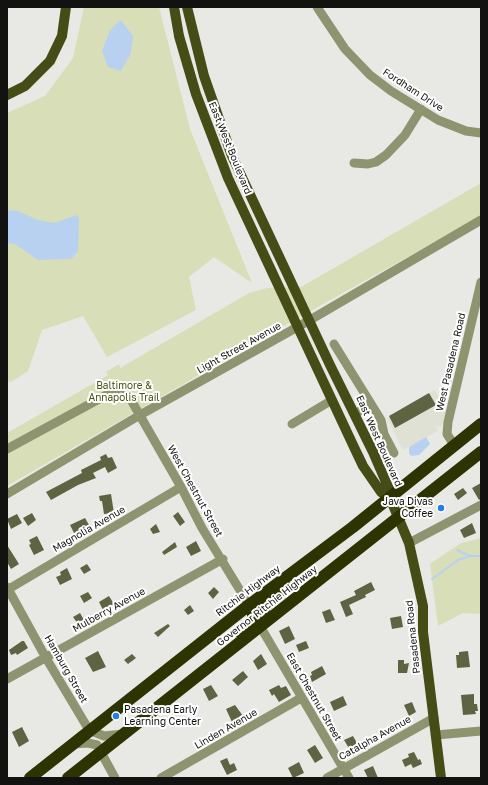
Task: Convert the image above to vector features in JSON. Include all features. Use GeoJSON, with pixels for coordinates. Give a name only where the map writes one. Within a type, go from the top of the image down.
{"type":"FeatureCollection","features":[{"type":"Feature","properties":{"kind":"highway","name":"Ritchie Highway"},"geometry":{"type":"LineString","coordinates":[[30,778],[71,744],[249,605],[308,562],[390,498],[481,424]]}},
{"type":"Feature","properties":{"kind":"highway","name":"Governor Ritchie Highway"},"geometry":{"type":"LineString","coordinates":[[68,778],[481,452]]}},
{"type":"Feature","properties":{"kind":"highway"},"geometry":{"type":"LineString","coordinates":[[260,626],[264,608],[308,562]]}},
{"type":"Feature","properties":{"kind":"highway"},"geometry":{"type":"LineString","coordinates":[[202,672],[252,624],[253,614],[249,605]]}},
{"type":"Feature","properties":{"kind":"main road"},"geometry":{"type":"LineString","coordinates":[[7,95],[25,86],[50,61],[62,36],[66,7]]}},
{"type":"Feature","properties":{"kind":"main road","name":"East West Boulevard"},"geometry":{"type":"LineString","coordinates":[[174,7],[179,36],[196,94],[228,178],[363,466],[381,492],[390,498]]}},
{"type":"Feature","properties":{"kind":"main road","name":"East West Boulevard"},"geometry":{"type":"LineString","coordinates":[[187,7],[204,76],[232,156],[330,365],[355,414],[389,489],[390,498]]}},
{"type":"Feature","properties":{"kind":"main road","name":"Pasadena Road"},"geometry":{"type":"LineString","coordinates":[[390,498],[409,543],[422,606],[423,632],[441,778]]}},
{"type":"Feature","properties":{"kind":"street","name":"Fordham Drive"},"geometry":{"type":"LineString","coordinates":[[317,7],[334,35],[356,61],[391,91],[447,124],[481,133]]}},
{"type":"Feature","properties":{"kind":"street"},"geometry":{"type":"LineString","coordinates":[[354,163],[368,164],[376,162],[386,155],[405,135],[421,110]]}},
{"type":"Feature","properties":{"kind":"street","name":"Light Street Avenue"},"geometry":{"type":"LineString","coordinates":[[7,494],[140,415],[310,320],[481,220]]}},
{"type":"Feature","properties":{"kind":"street","name":"West Pasadena Road"},"geometry":{"type":"LineString","coordinates":[[454,445],[447,434],[448,422],[481,282]]}},
{"type":"Feature","properties":{"kind":"street"},"geometry":{"type":"LineString","coordinates":[[334,344],[381,420],[384,434],[394,453]]}},
{"type":"Feature","properties":{"kind":"street","name":"West Chestnut Street"},"geometry":{"type":"LineString","coordinates":[[7,449],[123,386],[181,487],[202,528],[249,605]]}},
{"type":"Feature","properties":{"kind":"street"},"geometry":{"type":"LineString","coordinates":[[292,424],[332,400]]}},
{"type":"Feature","properties":{"kind":"street"},"geometry":{"type":"LineString","coordinates":[[355,414],[371,404]]}},
{"type":"Feature","properties":{"kind":"street","name":"Magnolia Avenue"},"geometry":{"type":"LineString","coordinates":[[7,589],[181,487]]}},
{"type":"Feature","properties":{"kind":"street"},"geometry":{"type":"LineString","coordinates":[[409,543],[481,505]]}},
{"type":"Feature","properties":{"kind":"street","name":"Mulberry Avenue"},"geometry":{"type":"LineString","coordinates":[[7,679],[222,559]]}},
{"type":"Feature","properties":{"kind":"street","name":"Hamburg Street"},"geometry":{"type":"LineString","coordinates":[[7,589],[89,730]]}},
{"type":"Feature","properties":{"kind":"street","name":"East Chestnut Street"},"geometry":{"type":"LineString","coordinates":[[260,626],[349,778]]}},
{"type":"Feature","properties":{"kind":"street","name":"Linden Avenue"},"geometry":{"type":"LineString","coordinates":[[161,778],[301,698]]}},
{"type":"Feature","properties":{"kind":"street","name":"Catalpha Avenue"},"geometry":{"type":"LineString","coordinates":[[327,778],[434,718]]}},
{"type":"Feature","properties":{"kind":"street"},"geometry":{"type":"LineString","coordinates":[[89,730],[104,736],[124,734]]}},
{"type":"Feature","properties":{"kind":"street"},"geometry":{"type":"LineString","coordinates":[[436,735],[481,731]]}},
{"type":"Feature","properties":{"kind":"street"},"geometry":{"type":"LineString","coordinates":[[71,744],[88,743],[97,745],[115,778]]}},
{"type":"Feature","properties":{"kind":"shaded area"},"geometry":{"type":"Polygon","coordinates":[[[435,390],[444,408],[447,410],[441,427],[436,426],[438,431],[403,450],[387,418],[435,390]]]}},
{"type":"Feature","properties":{"kind":"green space"},"geometry":{"type":"Polygon","coordinates":[[[84,7],[159,7],[190,129],[252,283],[214,257],[189,277],[196,310],[107,357],[83,316],[42,330],[28,371],[11,382],[7,381],[7,113],[45,96],[73,58],[84,7]]]}},
{"type":"Feature","properties":{"kind":"green space","name":"Baltimore & Annapolis Trail"},"geometry":{"type":"Polygon","coordinates":[[[481,183],[481,216],[282,327],[7,486],[7,433],[108,375],[106,372],[119,364],[120,368],[249,293],[267,288],[301,287],[481,183]]]}},
{"type":"Feature","properties":{"kind":"green space"},"geometry":{"type":"Polygon","coordinates":[[[481,538],[481,614],[463,613],[438,626],[430,564],[461,543],[481,538]]]}},
{"type":"Feature","properties":{"kind":"water"},"geometry":{"type":"Polygon","coordinates":[[[121,20],[133,36],[131,53],[121,71],[108,67],[102,51],[110,30],[121,20]]]}},
{"type":"Feature","properties":{"kind":"water"},"geometry":{"type":"Polygon","coordinates":[[[7,210],[18,211],[38,220],[54,223],[77,215],[79,218],[78,251],[71,259],[38,260],[15,244],[7,243],[7,210]]]}},
{"type":"Feature","properties":{"kind":"water"},"geometry":{"type":"Polygon","coordinates":[[[426,437],[430,444],[419,455],[411,456],[409,453],[409,447],[426,437]]]}},
{"type":"Feature","properties":{"kind":"building"},"geometry":{"type":"Polygon","coordinates":[[[429,393],[436,405],[395,428],[389,416],[429,393]]]}},
{"type":"Feature","properties":{"kind":"building"},"geometry":{"type":"Polygon","coordinates":[[[106,454],[108,458],[112,457],[117,468],[108,473],[105,467],[93,473],[96,478],[78,485],[51,500],[46,492],[82,473],[81,470],[101,460],[100,457],[106,454]]]}},
{"type":"Feature","properties":{"kind":"building"},"geometry":{"type":"Polygon","coordinates":[[[481,483],[481,499],[479,500],[472,488],[481,483]]]}},
{"type":"Feature","properties":{"kind":"building"},"geometry":{"type":"Polygon","coordinates":[[[463,488],[467,493],[458,500],[454,494],[463,488]]]}},
{"type":"Feature","properties":{"kind":"building"},"geometry":{"type":"Polygon","coordinates":[[[111,494],[114,513],[104,514],[102,501],[100,501],[99,496],[111,494]]]}},
{"type":"Feature","properties":{"kind":"building"},"geometry":{"type":"Polygon","coordinates":[[[178,512],[185,522],[180,526],[173,516],[178,512]]]}},
{"type":"Feature","properties":{"kind":"building"},"geometry":{"type":"Polygon","coordinates":[[[32,513],[36,520],[28,526],[23,518],[32,513]]]}},
{"type":"Feature","properties":{"kind":"building"},"geometry":{"type":"Polygon","coordinates":[[[17,514],[22,523],[11,529],[7,519],[17,514]]]}},
{"type":"Feature","properties":{"kind":"building"},"geometry":{"type":"Polygon","coordinates":[[[85,518],[89,525],[74,533],[70,525],[85,518]]]}},
{"type":"Feature","properties":{"kind":"building"},"geometry":{"type":"Polygon","coordinates":[[[472,523],[476,533],[464,538],[460,530],[472,523]]]}},
{"type":"Feature","properties":{"kind":"building"},"geometry":{"type":"Polygon","coordinates":[[[156,524],[160,532],[153,534],[150,529],[156,524]]]}},
{"type":"Feature","properties":{"kind":"building"},"geometry":{"type":"Polygon","coordinates":[[[37,536],[44,550],[34,555],[29,545],[31,544],[29,540],[37,536]]]}},
{"type":"Feature","properties":{"kind":"building"},"geometry":{"type":"Polygon","coordinates":[[[196,541],[201,551],[191,556],[186,547],[196,541]]]}},
{"type":"Feature","properties":{"kind":"building"},"geometry":{"type":"Polygon","coordinates":[[[175,542],[177,547],[164,555],[162,552],[175,542]]]}},
{"type":"Feature","properties":{"kind":"building"},"geometry":{"type":"Polygon","coordinates":[[[7,545],[19,564],[11,569],[7,562],[7,545]]]}},
{"type":"Feature","properties":{"kind":"building"},"geometry":{"type":"Polygon","coordinates":[[[87,564],[91,570],[84,574],[80,568],[87,564]]]}},
{"type":"Feature","properties":{"kind":"building"},"geometry":{"type":"Polygon","coordinates":[[[67,568],[72,579],[60,585],[56,577],[61,575],[60,572],[67,568]]]}},
{"type":"Feature","properties":{"kind":"building"},"geometry":{"type":"Polygon","coordinates":[[[371,582],[375,590],[365,595],[366,597],[349,605],[353,614],[346,617],[340,602],[356,595],[354,591],[371,582]]]}},
{"type":"Feature","properties":{"kind":"building"},"geometry":{"type":"Polygon","coordinates":[[[214,587],[219,592],[213,599],[208,593],[214,587]]]}},
{"type":"Feature","properties":{"kind":"building"},"geometry":{"type":"Polygon","coordinates":[[[88,592],[92,598],[84,603],[80,596],[88,592]]]}},
{"type":"Feature","properties":{"kind":"building"},"geometry":{"type":"Polygon","coordinates":[[[109,596],[114,604],[103,610],[99,602],[109,596]]]}},
{"type":"Feature","properties":{"kind":"building"},"geometry":{"type":"Polygon","coordinates":[[[190,605],[194,611],[188,615],[184,610],[190,605]]]}},
{"type":"Feature","properties":{"kind":"building"},"geometry":{"type":"Polygon","coordinates":[[[330,609],[335,620],[326,623],[322,612],[330,609]]]}},
{"type":"Feature","properties":{"kind":"building"},"geometry":{"type":"Polygon","coordinates":[[[80,613],[84,620],[78,624],[73,617],[80,613]]]}},
{"type":"Feature","properties":{"kind":"building"},"geometry":{"type":"Polygon","coordinates":[[[401,616],[403,627],[392,629],[390,618],[401,616]]]}},
{"type":"Feature","properties":{"kind":"building"},"geometry":{"type":"Polygon","coordinates":[[[168,624],[170,626],[158,637],[154,633],[168,624]]]}},
{"type":"Feature","properties":{"kind":"building"},"geometry":{"type":"Polygon","coordinates":[[[289,626],[295,639],[285,644],[279,631],[289,626]]]}},
{"type":"Feature","properties":{"kind":"building"},"geometry":{"type":"Polygon","coordinates":[[[24,641],[28,648],[17,655],[16,653],[11,655],[9,650],[24,641]]]}},
{"type":"Feature","properties":{"kind":"building"},"geometry":{"type":"Polygon","coordinates":[[[306,641],[309,648],[299,652],[296,645],[306,641]]]}},
{"type":"Feature","properties":{"kind":"building"},"geometry":{"type":"Polygon","coordinates":[[[98,651],[106,667],[93,672],[85,658],[98,651]]]}},
{"type":"Feature","properties":{"kind":"building"},"geometry":{"type":"Polygon","coordinates":[[[468,651],[470,667],[457,668],[456,655],[459,655],[459,652],[468,651]]]}},
{"type":"Feature","properties":{"kind":"building"},"geometry":{"type":"Polygon","coordinates":[[[132,654],[136,658],[128,664],[124,660],[132,654]]]}},
{"type":"Feature","properties":{"kind":"building"},"geometry":{"type":"Polygon","coordinates":[[[261,654],[267,664],[258,670],[253,661],[261,654]]]}},
{"type":"Feature","properties":{"kind":"building"},"geometry":{"type":"Polygon","coordinates":[[[398,660],[404,660],[404,664],[409,663],[407,673],[398,673],[398,660]]]}},
{"type":"Feature","properties":{"kind":"building"},"geometry":{"type":"Polygon","coordinates":[[[322,666],[326,674],[312,682],[310,676],[312,675],[311,672],[322,666]]]}},
{"type":"Feature","properties":{"kind":"building"},"geometry":{"type":"Polygon","coordinates":[[[243,671],[248,677],[238,686],[232,680],[243,671]]]}},
{"type":"Feature","properties":{"kind":"building"},"geometry":{"type":"Polygon","coordinates":[[[211,685],[218,696],[209,701],[203,689],[211,685]]]}},
{"type":"Feature","properties":{"kind":"building"},"geometry":{"type":"Polygon","coordinates":[[[279,685],[281,688],[286,686],[291,695],[279,702],[274,694],[272,696],[269,690],[279,685]]]}},
{"type":"Feature","properties":{"kind":"building"},"geometry":{"type":"Polygon","coordinates":[[[474,694],[474,704],[477,704],[478,711],[475,711],[476,714],[463,715],[461,695],[474,694]]]}},
{"type":"Feature","properties":{"kind":"building"},"geometry":{"type":"Polygon","coordinates":[[[343,696],[347,705],[334,711],[330,702],[343,696]]]}},
{"type":"Feature","properties":{"kind":"building"},"geometry":{"type":"Polygon","coordinates":[[[412,702],[416,712],[409,716],[404,705],[412,702]]]}},
{"type":"Feature","properties":{"kind":"building"},"geometry":{"type":"Polygon","coordinates":[[[235,705],[243,716],[232,722],[226,709],[235,705]]]}},
{"type":"Feature","properties":{"kind":"building"},"geometry":{"type":"Polygon","coordinates":[[[22,727],[29,741],[19,747],[12,732],[22,727]]]}},
{"type":"Feature","properties":{"kind":"building"},"geometry":{"type":"Polygon","coordinates":[[[353,736],[358,745],[350,750],[344,740],[353,736]]]}},
{"type":"Feature","properties":{"kind":"building"},"geometry":{"type":"Polygon","coordinates":[[[315,745],[323,758],[315,763],[307,750],[315,745]]]}},
{"type":"Feature","properties":{"kind":"building"},"geometry":{"type":"Polygon","coordinates":[[[414,752],[422,764],[413,768],[411,764],[405,767],[402,760],[409,757],[408,754],[414,752]]]}},
{"type":"Feature","properties":{"kind":"building"},"geometry":{"type":"Polygon","coordinates":[[[227,758],[230,765],[234,763],[237,770],[227,775],[220,761],[227,758]]]}},
{"type":"Feature","properties":{"kind":"building"},"geometry":{"type":"Polygon","coordinates":[[[299,762],[304,773],[293,778],[288,768],[299,762]]]}},
{"type":"Feature","properties":{"kind":"building"},"geometry":{"type":"Polygon","coordinates":[[[373,766],[378,778],[368,778],[364,770],[373,766]]]}},
{"type":"Feature","properties":{"kind":"waterway"},"geometry":{"type":"LineString","coordinates":[[457,550],[470,556]]}},
{"type":"Feature","properties":{"kind":"waterway"},"geometry":{"type":"LineString","coordinates":[[432,579],[458,560],[470,556],[481,556]]}},
{"type":"Feature","properties":{"kind":"place","name":"Java Divas Coffee"},"geometry":{"type":"Point","coordinates":[441,508]}},
{"type":"Feature","properties":{"kind":"place","name":"Pasadena Early Learning Center"},"geometry":{"type":"Point","coordinates":[116,716]}}]}
